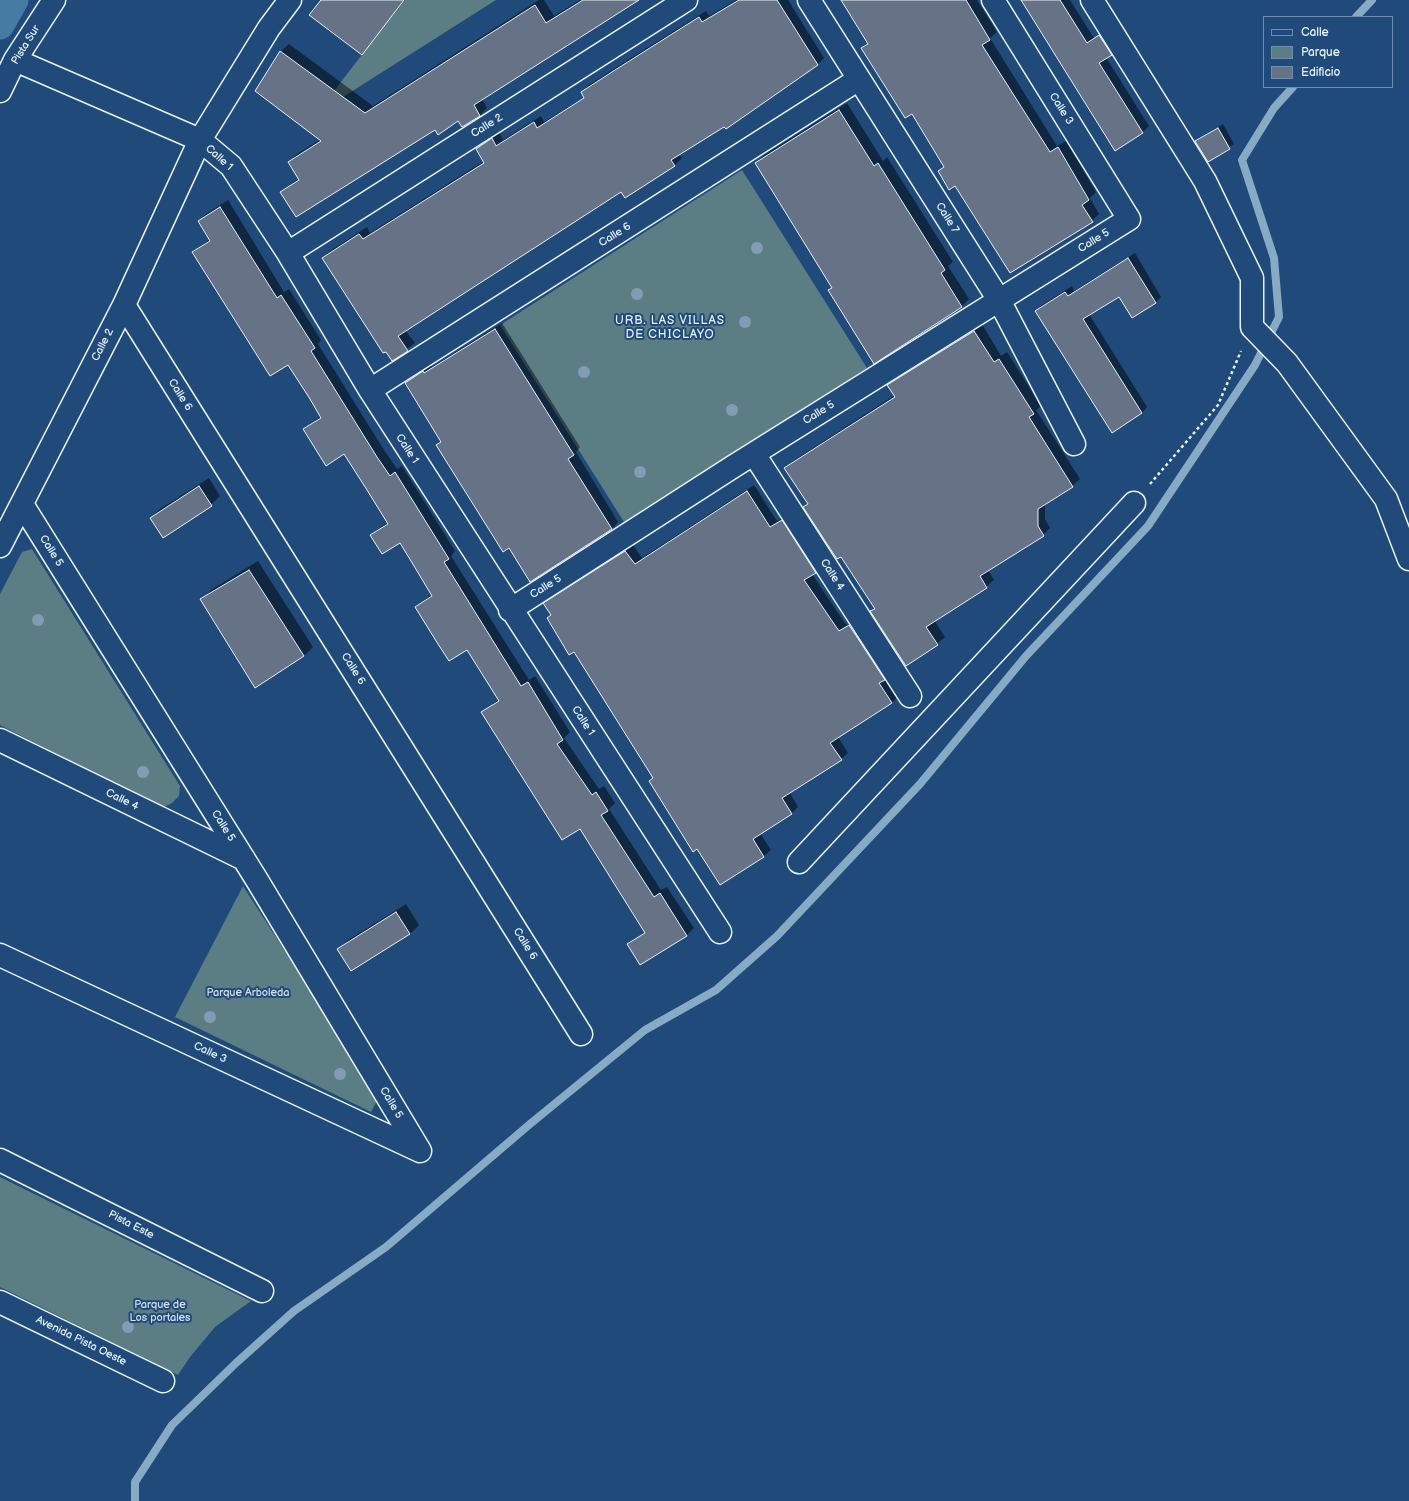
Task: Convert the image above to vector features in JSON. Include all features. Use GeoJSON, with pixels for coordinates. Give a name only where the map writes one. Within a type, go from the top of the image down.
{"type":"FeatureCollection","features":[{"type":"Feature","properties":{"kind":"street","name":"Pista Sur"},"geometry":{"type":"LineString","coordinates":[[0,91],[15,60],[54,0]]}},
{"type":"Feature","properties":{"kind":"street","name":"Calle 2"},"geometry":{"type":"LineString","coordinates":[[0,546],[124,305],[200,140],[269,28],[290,0]]}},
{"type":"Feature","properties":{"kind":"street","name":"Calle 2"},"geometry":{"type":"LineString","coordinates":[[288,253],[686,0]]}},
{"type":"Feature","properties":{"kind":"street","name":"Calle 7"},"geometry":{"type":"LineString","coordinates":[[809,0],[999,300],[1074,444]]}},
{"type":"Feature","properties":{"kind":"street","name":"Calle 3"},"geometry":{"type":"LineString","coordinates":[[994,0],[1130,219]]}},
{"type":"Feature","properties":{"kind":"street"},"geometry":{"type":"LineString","coordinates":[[1092,0],[1208,188],[1252,278],[1261,336],[1287,363],[1327,415],[1386,499],[1409,559]]}},
{"type":"Feature","properties":{"kind":"street","name":"Calle 1"},"geometry":{"type":"LineString","coordinates":[[15,60],[200,140],[231,166],[288,253],[370,390],[510,610],[720,932]]}},
{"type":"Feature","properties":{"kind":"street","name":"Calle 6"},"geometry":{"type":"LineString","coordinates":[[370,390],[859,79]]}},
{"type":"Feature","properties":{"kind":"street","name":"Calle 5"},"geometry":{"type":"LineString","coordinates":[[510,610],[754,454],[1130,219]]}},
{"type":"Feature","properties":{"kind":"street","name":"Calle 6"},"geometry":{"type":"LineString","coordinates":[[124,305],[581,1034]]}},
{"type":"Feature","properties":{"kind":"street","name":"Calle 4"},"geometry":{"type":"LineString","coordinates":[[754,454],[910,696]]}},
{"type":"Feature","properties":{"kind":"street"},"geometry":{"type":"LineString","coordinates":[[799,862],[1134,503]]}},
{"type":"Feature","properties":{"kind":"street","name":"Calle 5"},"geometry":{"type":"LineString","coordinates":[[22,504],[244,859],[420,1151]]}},
{"type":"Feature","properties":{"kind":"street","name":"Calle 4"},"geometry":{"type":"LineString","coordinates":[[0,740],[244,859]]}},
{"type":"Feature","properties":{"kind":"street","name":"Calle 3"},"geometry":{"type":"LineString","coordinates":[[0,955],[420,1151]]}},
{"type":"Feature","properties":{"kind":"street","name":"Pista Este"},"geometry":{"type":"LineString","coordinates":[[0,1160],[262,1291]]}},
{"type":"Feature","properties":{"kind":"street","name":"Avenida Pista Oeste"},"geometry":{"type":"LineString","coordinates":[[0,1302],[163,1381]]}},
{"type":"Feature","properties":{"kind":"path"},"geometry":{"type":"LineString","coordinates":[[1134,503],[1218,405],[1261,336]]}},
{"type":"Feature","properties":{"kind":"green space"},"geometry":{"type":"Polygon","coordinates":[[[404,0],[496,0],[343,97],[334,91],[404,0]]]}},
{"type":"Feature","properties":{"kind":"green space"},"geometry":{"type":"Polygon","coordinates":[[[742,170],[867,368],[624,522],[500,325],[742,170]]]}},
{"type":"Feature","properties":{"kind":"green space"},"geometry":{"type":"Polygon","coordinates":[[[32,549],[180,786],[179,796],[172,803],[162,808],[0,725],[0,594],[22,552],[32,549]]]}},
{"type":"Feature","properties":{"kind":"green space","name":"Parque Arboleda"},"geometry":{"type":"Polygon","coordinates":[[[243,886],[379,1097],[371,1112],[175,1017],[243,886]]]}},
{"type":"Feature","properties":{"kind":"green space","name":"Parque de Los portales"},"geometry":{"type":"Polygon","coordinates":[[[0,1177],[251,1301],[215,1327],[190,1357],[178,1375],[0,1287],[0,1177]]]}},
{"type":"Feature","properties":{"kind":"building"},"geometry":{"type":"Polygon","coordinates":[[[321,0],[404,0],[362,55],[309,15],[321,0]]]}},
{"type":"Feature","properties":{"kind":"building"},"geometry":{"type":"Polygon","coordinates":[[[583,0],[639,0],[474,105],[480,116],[462,127],[458,121],[438,135],[435,130],[296,217],[280,192],[299,180],[288,162],[321,141],[255,91],[280,51],[365,113],[535,5],[546,23],[583,0]]]}},
{"type":"Feature","properties":{"kind":"building"},"geometry":{"type":"Polygon","coordinates":[[[739,0],[777,0],[818,65],[726,129],[724,127],[671,160],[675,166],[625,198],[621,192],[398,336],[408,351],[392,361],[386,352],[383,353],[322,258],[359,234],[363,239],[484,163],[476,149],[492,138],[496,146],[534,122],[537,128],[584,98],[581,92],[615,70],[699,17],[702,22],[739,0]]]}},
{"type":"Feature","properties":{"kind":"building"},"geometry":{"type":"Polygon","coordinates":[[[841,0],[966,0],[990,40],[982,45],[1050,152],[1058,147],[1089,200],[1082,205],[1093,222],[1010,273],[955,186],[949,190],[938,171],[944,167],[912,114],[905,118],[861,48],[868,44],[841,0]]]}},
{"type":"Feature","properties":{"kind":"building"},"geometry":{"type":"Polygon","coordinates":[[[1021,0],[1060,0],[1087,43],[1099,35],[1112,55],[1099,63],[1143,133],[1115,151],[1021,0]]]}},
{"type":"Feature","properties":{"kind":"building"},"geometry":{"type":"Polygon","coordinates":[[[839,110],[874,166],[878,163],[945,270],[941,273],[962,307],[874,364],[828,290],[832,288],[755,163],[839,110]]]}},
{"type":"Feature","properties":{"kind":"building"},"geometry":{"type":"Polygon","coordinates":[[[1218,128],[1230,149],[1208,162],[1195,141],[1218,128]]]}},
{"type":"Feature","properties":{"kind":"building"},"geometry":{"type":"Polygon","coordinates":[[[220,207],[277,298],[281,295],[315,348],[311,351],[377,457],[390,476],[395,472],[449,559],[444,562],[521,686],[528,682],[563,740],[557,744],[592,795],[596,792],[608,811],[601,815],[654,897],[660,893],[687,936],[640,965],[627,944],[645,933],[580,829],[562,840],[481,712],[499,701],[467,650],[449,661],[438,644],[415,607],[432,596],[400,543],[382,554],[370,535],[388,524],[367,490],[344,454],[326,466],[303,429],[321,418],[310,399],[288,365],[270,376],[192,252],[210,241],[198,221],[220,207]]]}},
{"type":"Feature","properties":{"kind":"building"},"geometry":{"type":"Polygon","coordinates":[[[1128,258],[1156,303],[1132,318],[1119,297],[1083,319],[1142,413],[1112,433],[1035,311],[1065,292],[1068,296],[1128,258]]]}},
{"type":"Feature","properties":{"kind":"building"},"geometry":{"type":"Polygon","coordinates":[[[495,329],[574,455],[568,459],[612,529],[530,582],[509,548],[503,552],[436,445],[441,442],[405,383],[423,371],[424,373],[495,329]]]}},
{"type":"Feature","properties":{"kind":"building"},"geometry":{"type":"Polygon","coordinates":[[[974,331],[994,362],[999,359],[1034,414],[1029,417],[1073,487],[1038,509],[1038,526],[1044,536],[980,576],[987,588],[926,627],[938,645],[906,666],[870,611],[875,609],[841,557],[837,559],[803,507],[808,504],[784,468],[895,397],[887,385],[974,331]]]}},
{"type":"Feature","properties":{"kind":"building"},"geometry":{"type":"Polygon","coordinates":[[[199,486],[212,506],[163,538],[150,518],[199,486]]]}},
{"type":"Feature","properties":{"kind":"building"},"geometry":{"type":"Polygon","coordinates":[[[747,491],[770,527],[782,520],[816,573],[804,580],[839,631],[849,625],[885,680],[879,683],[892,703],[830,743],[842,760],[782,798],[792,814],[753,839],[764,857],[720,885],[697,849],[693,852],[649,781],[653,778],[574,652],[569,655],[547,618],[551,615],[543,603],[625,551],[635,564],[747,491]]]}},
{"type":"Feature","properties":{"kind":"building"},"geometry":{"type":"Polygon","coordinates":[[[249,570],[304,656],[255,688],[200,599],[249,570]]]}},
{"type":"Feature","properties":{"kind":"building"},"geometry":{"type":"Polygon","coordinates":[[[396,912],[410,934],[351,971],[337,949],[396,912]]]}},
{"type":"Feature","properties":{"kind":"waterway"},"geometry":{"type":"LineString","coordinates":[[0,25],[14,0]]}},
{"type":"Feature","properties":{"kind":"waterway"},"geometry":{"type":"LineString","coordinates":[[1357,16],[1372,0]]}},
{"type":"Feature","properties":{"kind":"waterway"},"geometry":{"type":"LineString","coordinates":[[135,1501],[135,1482],[172,1425],[236,1363],[294,1311],[386,1247],[530,1124],[645,1030],[716,990],[777,936],[920,784],[1026,656],[1148,526],[1255,365],[1279,317],[1274,258],[1242,160],[1274,108],[1292,88]]}},
{"type":"Feature","properties":{"kind":"district","name":"URB. LAS VILLAS DE CHICLAYO"},"geometry":{"type":"Point","coordinates":[670,328]}}]}
